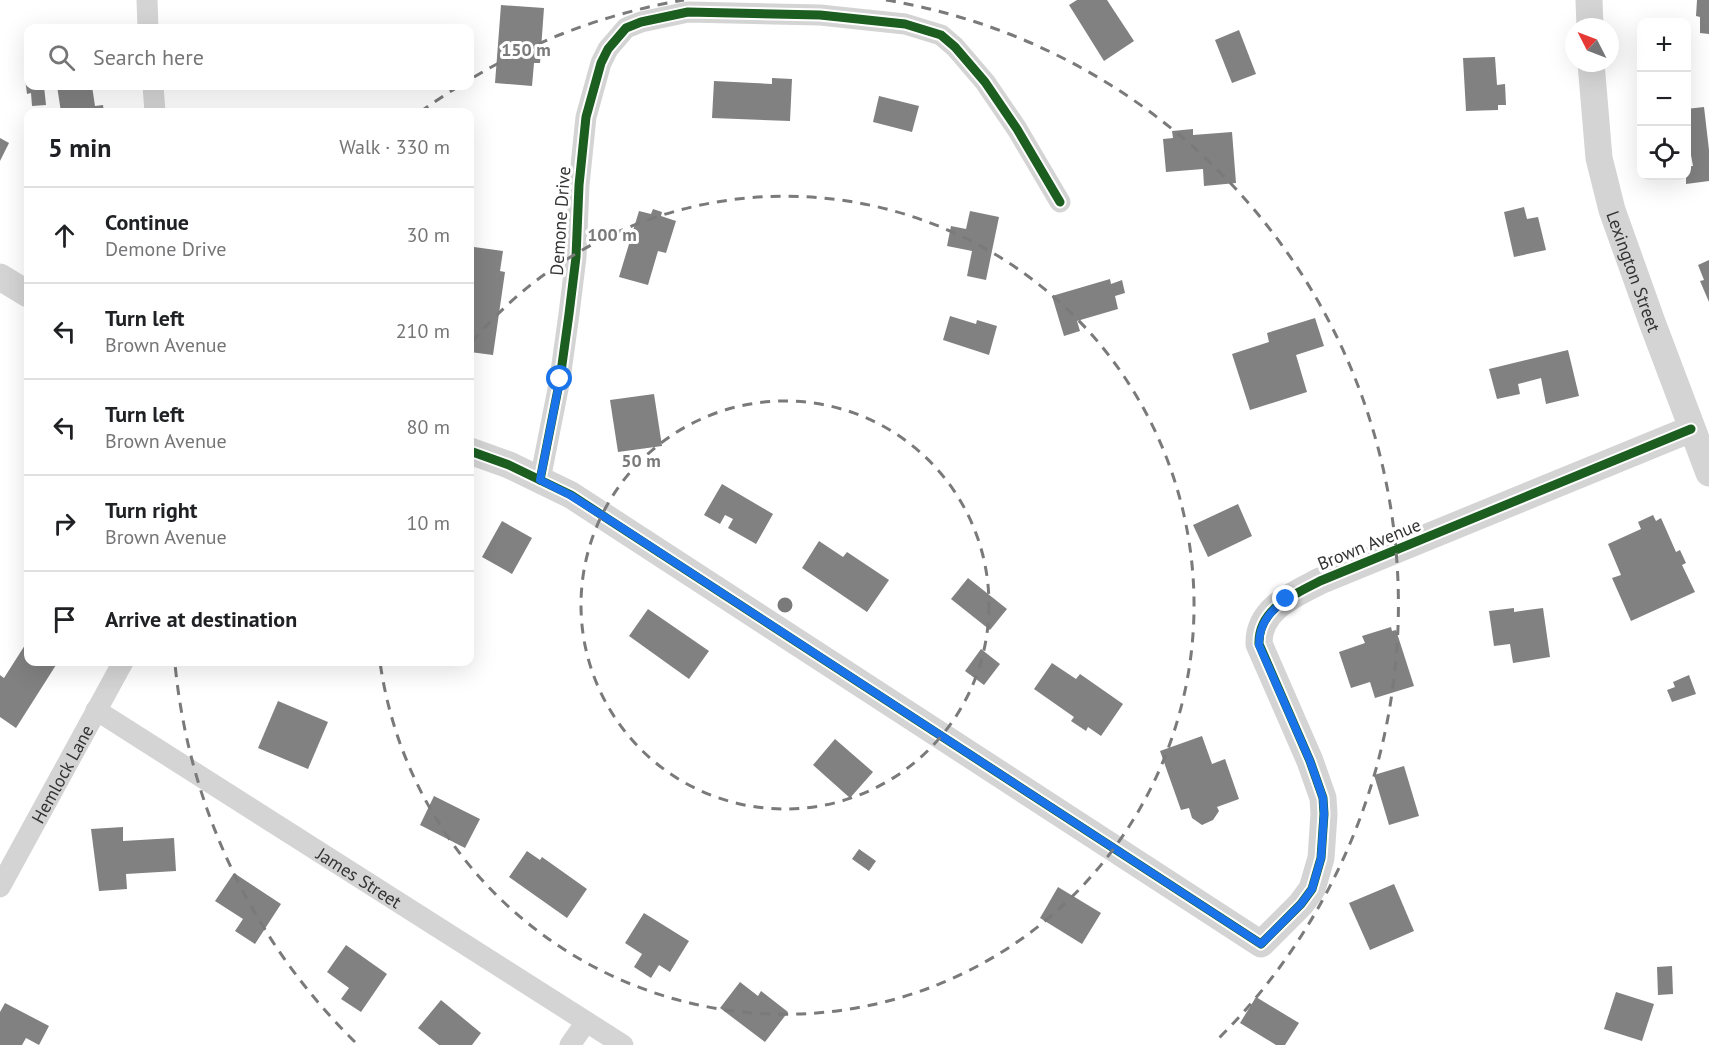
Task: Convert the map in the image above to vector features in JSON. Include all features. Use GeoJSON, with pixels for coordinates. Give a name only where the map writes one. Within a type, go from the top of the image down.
{"type":"FeatureCollection","features":[{"type":"Feature","properties":{"kind":"street"},"geometry":{"type":"LineString","coordinates":[[147,0],[148,24]]}},
{"type":"Feature","properties":{"kind":"street"},"geometry":{"type":"LineString","coordinates":[[1589,0],[1590,18]]}},
{"type":"Feature","properties":{"kind":"street","name":"Demone Drive"},"geometry":{"type":"LineString","coordinates":[[540,480],[558,390],[569,314],[576,257],[579,185],[586,117],[601,63],[608,49],[626,28],[642,22],[688,12],[820,15],[905,24],[941,35],[955,47],[985,82],[1017,129],[1060,202]]}},
{"type":"Feature","properties":{"kind":"street","name":"Lexington Street"},"geometry":{"type":"LineString","coordinates":[[1592,72],[1599,158],[1612,210],[1709,473]]}},
{"type":"Feature","properties":{"kind":"street"},"geometry":{"type":"LineString","coordinates":[[153,90],[155,108]]}},
{"type":"Feature","properties":{"kind":"street"},"geometry":{"type":"LineString","coordinates":[[0,277],[24,292]]}},
{"type":"Feature","properties":{"kind":"street","name":"Brown Avenue"},"geometry":{"type":"LineString","coordinates":[[474,452],[509,465],[570,495],[1261,944],[1301,904],[1312,889],[1321,858],[1324,814],[1323,798],[1310,761],[1259,645],[1262,623],[1269,614],[1286,599],[1320,581],[1691,429]]}},
{"type":"Feature","properties":{"kind":"street","name":"Hemlock Lane"},"geometry":{"type":"LineString","coordinates":[[0,887],[121,666]]}},
{"type":"Feature","properties":{"kind":"street","name":"James Street"},"geometry":{"type":"LineString","coordinates":[[96,710],[623,1045]]}},
{"type":"Feature","properties":{"kind":"street"},"geometry":{"type":"LineString","coordinates":[[570,1045],[586,1022]]}},
{"type":"Feature","properties":{"kind":"building"},"geometry":{"type":"Polygon","coordinates":[[[1077,0],[1107,0],[1134,41],[1104,61],[1069,5],[1077,0]]]}},
{"type":"Feature","properties":{"kind":"building"},"geometry":{"type":"Polygon","coordinates":[[[1697,0],[1709,0],[1709,34],[1700,33],[1700,17],[1696,16],[1697,0]]]}},
{"type":"Feature","properties":{"kind":"building"},"geometry":{"type":"Polygon","coordinates":[[[501,5],[544,8],[540,63],[534,63],[532,86],[495,83],[501,5]]]}},
{"type":"Feature","properties":{"kind":"building"},"geometry":{"type":"Polygon","coordinates":[[[1239,30],[1256,74],[1232,83],[1215,40],[1239,30]]]}},
{"type":"Feature","properties":{"kind":"building"},"geometry":{"type":"Polygon","coordinates":[[[1495,57],[1497,85],[1505,84],[1506,105],[1498,105],[1498,110],[1466,111],[1463,58],[1495,57]]]}},
{"type":"Feature","properties":{"kind":"building"},"geometry":{"type":"Polygon","coordinates":[[[772,78],[792,79],[790,121],[712,118],[714,81],[772,84],[772,78]]]}},
{"type":"Feature","properties":{"kind":"building"},"geometry":{"type":"Polygon","coordinates":[[[26,90],[44,90],[46,105],[32,106],[31,93],[27,94],[26,90]]]}},
{"type":"Feature","properties":{"kind":"building"},"geometry":{"type":"Polygon","coordinates":[[[58,90],[93,90],[95,106],[103,105],[103,108],[60,108],[58,90]]]}},
{"type":"Feature","properties":{"kind":"building"},"geometry":{"type":"Polygon","coordinates":[[[879,96],[919,106],[912,132],[873,122],[879,96]]]}},
{"type":"Feature","properties":{"kind":"building"},"geometry":{"type":"Polygon","coordinates":[[[1704,107],[1709,150],[1709,181],[1686,184],[1686,180],[1691,180],[1691,166],[1693,166],[1691,108],[1704,107]]]}},
{"type":"Feature","properties":{"kind":"building"},"geometry":{"type":"Polygon","coordinates":[[[1193,129],[1193,135],[1232,132],[1236,183],[1204,186],[1203,169],[1166,172],[1163,139],[1173,138],[1172,131],[1193,129]]]}},
{"type":"Feature","properties":{"kind":"building"},"geometry":{"type":"Polygon","coordinates":[[[0,138],[9,143],[0,161],[0,138]]]}},
{"type":"Feature","properties":{"kind":"building"},"geometry":{"type":"Polygon","coordinates":[[[1524,207],[1527,219],[1538,217],[1546,250],[1514,257],[1504,212],[1524,207]]]}},
{"type":"Feature","properties":{"kind":"building"},"geometry":{"type":"Polygon","coordinates":[[[653,209],[662,212],[661,216],[676,221],[666,253],[658,251],[648,285],[619,277],[639,211],[651,214],[653,209]]]}},
{"type":"Feature","properties":{"kind":"building"},"geometry":{"type":"Polygon","coordinates":[[[970,211],[999,217],[986,280],[967,276],[972,251],[947,246],[951,226],[966,229],[970,211]]]}},
{"type":"Feature","properties":{"kind":"building"},"geometry":{"type":"Polygon","coordinates":[[[474,247],[503,251],[500,271],[505,272],[493,355],[474,353],[474,247]]]}},
{"type":"Feature","properties":{"kind":"building"},"geometry":{"type":"Polygon","coordinates":[[[1709,260],[1709,302],[1700,281],[1704,280],[1698,265],[1709,260]]]}},
{"type":"Feature","properties":{"kind":"building"},"geometry":{"type":"Polygon","coordinates":[[[1110,279],[1111,284],[1122,280],[1125,293],[1115,296],[1118,309],[1077,321],[1080,331],[1064,336],[1052,296],[1110,279]]]}},
{"type":"Feature","properties":{"kind":"building"},"geometry":{"type":"Polygon","coordinates":[[[950,316],[976,324],[977,320],[997,326],[989,355],[943,340],[950,316]]]}},
{"type":"Feature","properties":{"kind":"building"},"geometry":{"type":"Polygon","coordinates":[[[1315,318],[1324,346],[1296,355],[1307,392],[1250,410],[1232,354],[1269,342],[1267,333],[1315,318]]]}},
{"type":"Feature","properties":{"kind":"building"},"geometry":{"type":"Polygon","coordinates":[[[1568,350],[1579,396],[1546,404],[1541,378],[1518,384],[1520,394],[1497,399],[1489,369],[1568,350]]]}},
{"type":"Feature","properties":{"kind":"building"},"geometry":{"type":"Polygon","coordinates":[[[654,394],[662,446],[618,452],[610,400],[654,394]]]}},
{"type":"Feature","properties":{"kind":"building"},"geometry":{"type":"Polygon","coordinates":[[[722,484],[773,514],[756,544],[728,528],[733,519],[725,515],[720,524],[704,515],[722,484]]]}},
{"type":"Feature","properties":{"kind":"building"},"geometry":{"type":"Polygon","coordinates":[[[1238,504],[1252,536],[1208,557],[1193,525],[1238,504]]]}},
{"type":"Feature","properties":{"kind":"building"},"geometry":{"type":"Polygon","coordinates":[[[1653,515],[1656,521],[1661,518],[1676,552],[1680,550],[1686,563],[1682,565],[1695,592],[1631,621],[1612,578],[1621,575],[1608,544],[1641,529],[1638,522],[1653,515]]]}},
{"type":"Feature","properties":{"kind":"building"},"geometry":{"type":"Polygon","coordinates":[[[502,521],[532,538],[512,574],[482,557],[502,521]]]}},
{"type":"Feature","properties":{"kind":"building"},"geometry":{"type":"Polygon","coordinates":[[[819,541],[843,557],[847,552],[889,580],[867,612],[802,568],[819,541]]]}},
{"type":"Feature","properties":{"kind":"building"},"geometry":{"type":"Polygon","coordinates":[[[968,578],[1007,609],[990,630],[951,599],[968,578]]]}},
{"type":"Feature","properties":{"kind":"building"},"geometry":{"type":"Polygon","coordinates":[[[1514,608],[1514,612],[1543,608],[1550,657],[1513,663],[1510,644],[1494,646],[1489,611],[1514,608]]]}},
{"type":"Feature","properties":{"kind":"building"},"geometry":{"type":"Polygon","coordinates":[[[648,609],[709,651],[689,679],[629,636],[648,609]]]}},
{"type":"Feature","properties":{"kind":"building"},"geometry":{"type":"Polygon","coordinates":[[[1391,627],[1392,631],[1396,630],[1414,686],[1375,698],[1370,682],[1351,688],[1339,652],[1365,643],[1362,636],[1391,627]]]}},
{"type":"Feature","properties":{"kind":"building"},"geometry":{"type":"Polygon","coordinates":[[[24,647],[24,666],[55,666],[16,728],[0,717],[0,675],[4,678],[24,647]]]}},
{"type":"Feature","properties":{"kind":"building"},"geometry":{"type":"Polygon","coordinates":[[[981,649],[1000,664],[984,685],[965,671],[981,649]]]}},
{"type":"Feature","properties":{"kind":"building"},"geometry":{"type":"Polygon","coordinates":[[[1052,663],[1076,679],[1080,674],[1123,704],[1101,736],[1088,727],[1086,731],[1071,721],[1074,717],[1034,689],[1052,663]]]}},
{"type":"Feature","properties":{"kind":"building"},"geometry":{"type":"Polygon","coordinates":[[[1689,675],[1696,694],[1672,702],[1667,690],[1675,687],[1673,682],[1689,675]]]}},
{"type":"Feature","properties":{"kind":"building"},"geometry":{"type":"Polygon","coordinates":[[[278,701],[328,722],[308,769],[258,748],[278,701]]]}},
{"type":"Feature","properties":{"kind":"building"},"geometry":{"type":"Polygon","coordinates":[[[1202,736],[1212,764],[1225,759],[1239,799],[1217,807],[1219,811],[1213,820],[1202,825],[1192,818],[1189,808],[1181,810],[1160,751],[1202,736]]]}},
{"type":"Feature","properties":{"kind":"building"},"geometry":{"type":"Polygon","coordinates":[[[835,739],[873,772],[850,798],[813,765],[835,739]]]}},
{"type":"Feature","properties":{"kind":"building"},"geometry":{"type":"Polygon","coordinates":[[[1404,766],[1419,816],[1389,825],[1374,775],[1404,766]]]}},
{"type":"Feature","properties":{"kind":"building"},"geometry":{"type":"Polygon","coordinates":[[[434,796],[480,819],[465,848],[420,825],[434,796]]]}},
{"type":"Feature","properties":{"kind":"building"},"geometry":{"type":"Polygon","coordinates":[[[123,827],[123,841],[174,838],[176,871],[126,874],[127,889],[99,891],[91,829],[123,827]]]}},
{"type":"Feature","properties":{"kind":"building"},"geometry":{"type":"Polygon","coordinates":[[[859,849],[876,861],[869,871],[852,859],[859,849]]]}},
{"type":"Feature","properties":{"kind":"building"},"geometry":{"type":"Polygon","coordinates":[[[527,851],[540,860],[542,857],[587,889],[567,918],[509,877],[527,851]]]}},
{"type":"Feature","properties":{"kind":"building"},"geometry":{"type":"Polygon","coordinates":[[[234,873],[281,904],[255,944],[235,931],[243,919],[215,901],[234,873]]]}},
{"type":"Feature","properties":{"kind":"building"},"geometry":{"type":"Polygon","coordinates":[[[1394,884],[1414,931],[1370,950],[1349,903],[1394,884]]]}},
{"type":"Feature","properties":{"kind":"building"},"geometry":{"type":"Polygon","coordinates":[[[1058,887],[1101,913],[1082,944],[1040,918],[1058,887]]]}},
{"type":"Feature","properties":{"kind":"building"},"geometry":{"type":"Polygon","coordinates":[[[644,913],[689,941],[670,972],[659,965],[651,978],[634,967],[642,954],[625,943],[644,913]]]}},
{"type":"Feature","properties":{"kind":"building"},"geometry":{"type":"Polygon","coordinates":[[[346,945],[387,974],[361,1012],[341,999],[349,988],[327,972],[346,945]]]}},
{"type":"Feature","properties":{"kind":"building"},"geometry":{"type":"Polygon","coordinates":[[[1672,966],[1673,994],[1658,995],[1657,967],[1672,966]]]}},
{"type":"Feature","properties":{"kind":"building"},"geometry":{"type":"Polygon","coordinates":[[[740,982],[758,996],[761,991],[788,1012],[765,1042],[720,1008],[740,982]]]}},
{"type":"Feature","properties":{"kind":"building"},"geometry":{"type":"Polygon","coordinates":[[[1616,992],[1654,1004],[1642,1041],[1604,1029],[1616,992]]]}},
{"type":"Feature","properties":{"kind":"building"},"geometry":{"type":"Polygon","coordinates":[[[1256,997],[1299,1023],[1285,1045],[1276,1045],[1240,1023],[1256,997]]]}},
{"type":"Feature","properties":{"kind":"building"},"geometry":{"type":"Polygon","coordinates":[[[441,1000],[481,1033],[472,1045],[439,1045],[418,1028],[441,1000]]]}},
{"type":"Feature","properties":{"kind":"building"},"geometry":{"type":"Polygon","coordinates":[[[5,1003],[49,1026],[39,1045],[26,1038],[22,1045],[0,1045],[0,1012],[5,1003]]]}},
{"type":"Feature","properties":{"kind":"cycle path"},"geometry":{"type":"LineString","coordinates":[[540,480],[560,379],[569,314],[576,257],[579,185],[586,117],[601,63],[608,49],[626,28],[641,22],[688,12],[820,15],[905,24],[941,35],[955,47],[985,82],[1017,129],[1060,202]]}},
{"type":"Feature","properties":{"kind":"cycle path"},"geometry":{"type":"LineString","coordinates":[[474,452],[509,465],[571,495],[1261,944],[1301,904],[1312,889],[1321,858],[1324,814],[1323,798],[1310,761],[1259,644],[1264,621],[1271,612],[1289,598],[1320,581],[1691,429]]}},
{"type":"Feature","properties":{"kind":"route"},"geometry":{"type":"LineString","coordinates":[[560,379],[540,480],[570,495],[619,526],[1261,944],[1301,904],[1312,889],[1321,858],[1323,798],[1310,761],[1259,645],[1262,623],[1274,608],[1286,599]]}}]}
